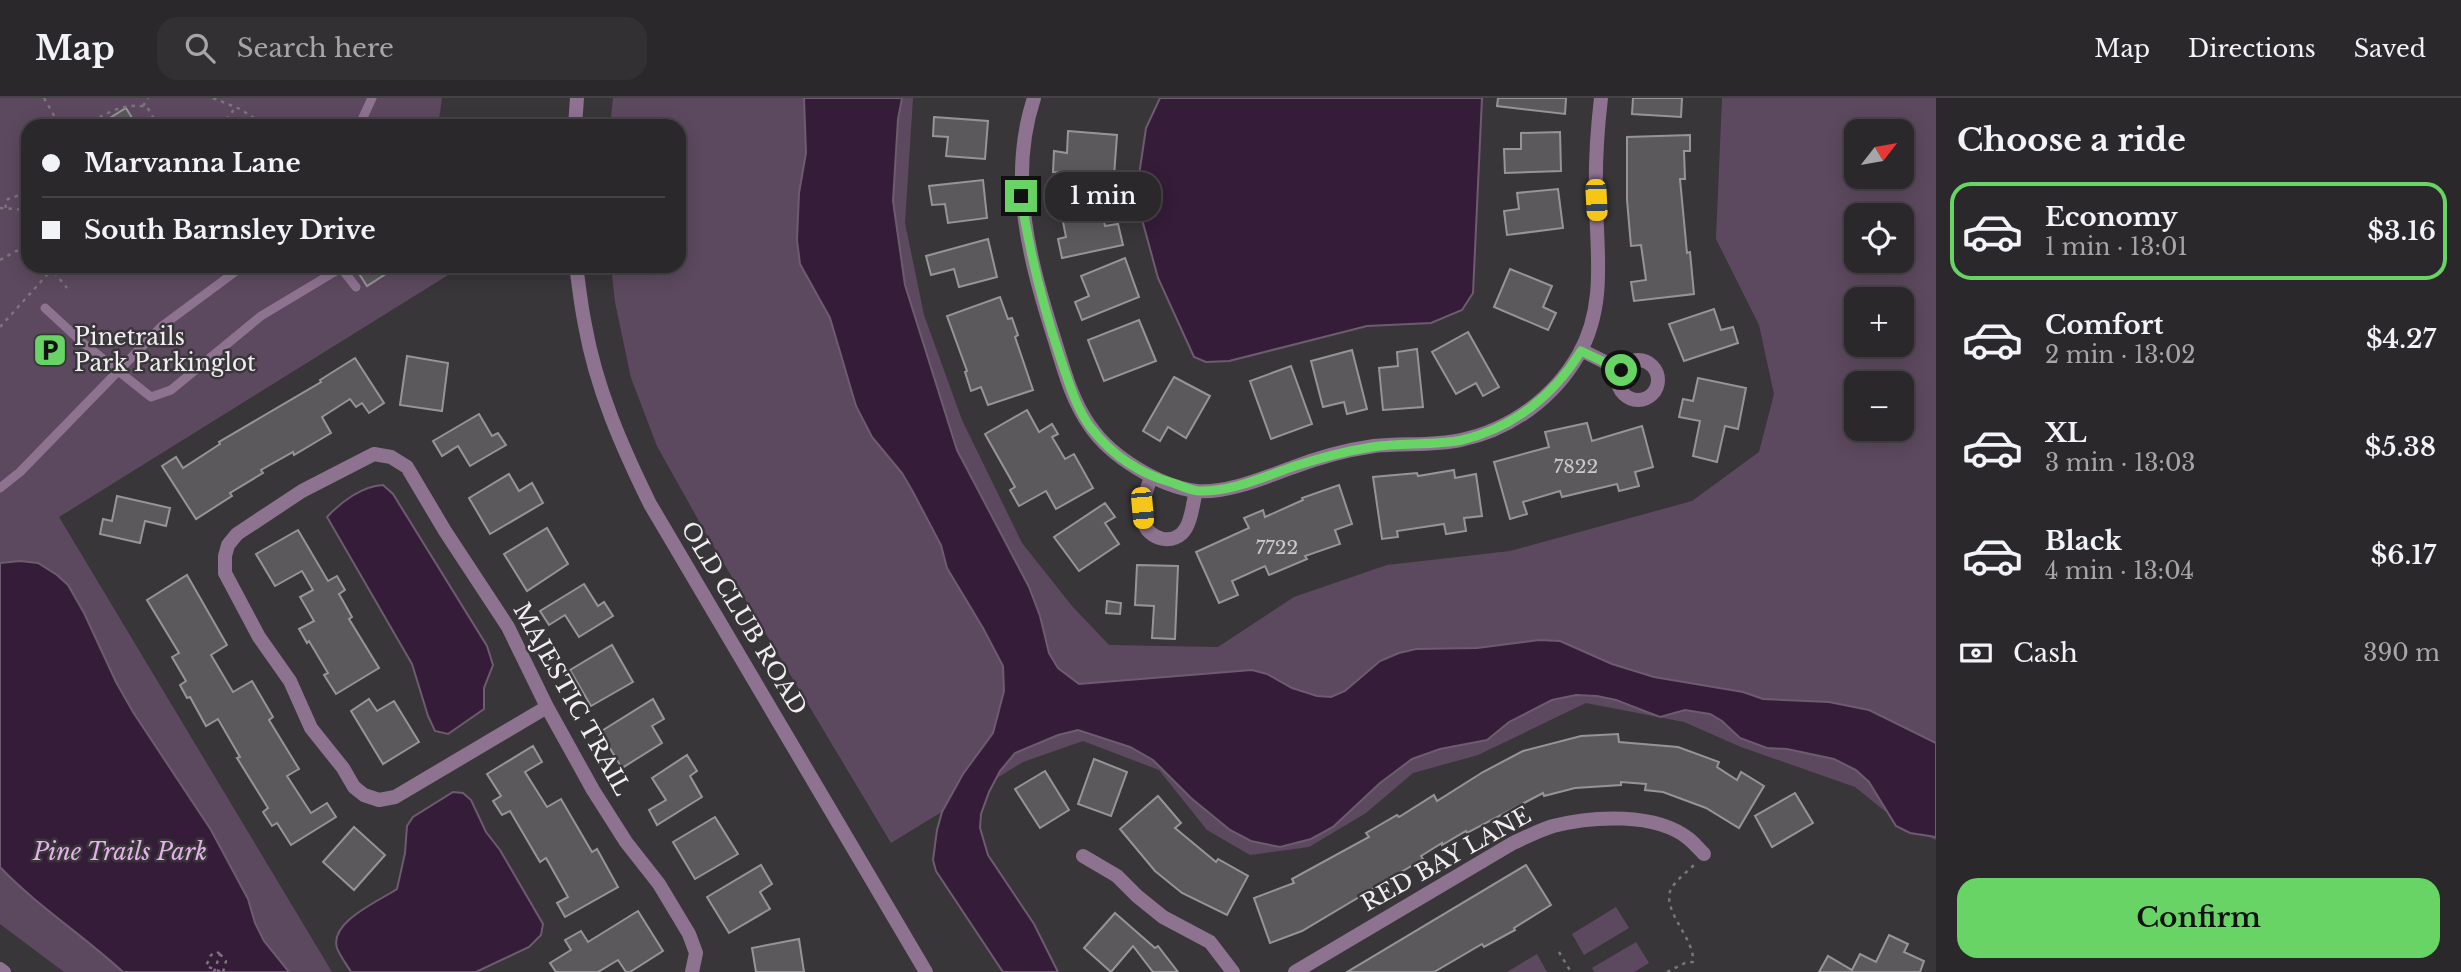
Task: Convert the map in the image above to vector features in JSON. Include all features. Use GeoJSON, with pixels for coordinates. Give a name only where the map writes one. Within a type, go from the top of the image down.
{"type":"FeatureCollection","features":[{"type":"Feature","properties":{"kind":"street"},"geometry":{"type":"LineString","coordinates":[[576,119],[577,98]]}},
{"type":"Feature","properties":{"kind":"street"},"geometry":{"type":"LineString","coordinates":[[1034,98],[1022,152],[1021,196],[1028,244],[1044,307],[1073,395],[1091,427],[1121,458],[1150,477],[1196,491],[1252,483],[1337,454],[1375,446],[1461,440],[1494,429],[1524,414],[1549,393],[1569,371],[1581,351],[1595,310],[1600,276],[1596,200],[1597,136],[1601,98]]}},
{"type":"Feature","properties":{"kind":"street","name":"OLD CLUB ROAD"},"geometry":{"type":"LineString","coordinates":[[577,273],[585,326],[598,380],[625,454],[650,504],[926,972]]}},
{"type":"Feature","properties":{"kind":"street"},"geometry":{"type":"LineString","coordinates":[[1581,351],[1621,370]]}},
{"type":"Feature","properties":{"kind":"street","name":"MAJESTIC TRAIL"},"geometry":{"type":"LineString","coordinates":[[547,707],[395,797],[379,800],[364,795],[354,788],[343,768],[311,728],[290,681],[259,638],[225,573],[228,545],[237,534],[302,491],[374,454],[391,457],[407,467],[508,627],[547,707],[593,790],[626,842],[659,884],[689,934],[696,953],[692,972]]}},
{"type":"Feature","properties":{"kind":"street"},"geometry":{"type":"LineString","coordinates":[[1150,477],[1142,508],[1143,522],[1151,534],[1160,539],[1171,540],[1180,536],[1187,527],[1196,491]]}},
{"type":"Feature","properties":{"kind":"street","name":"RED BAY LANE"},"geometry":{"type":"LineString","coordinates":[[1295,972],[1513,843],[1551,826],[1587,819],[1645,821],[1687,837],[1704,854]]}},
{"type":"Feature","properties":{"kind":"street"},"geometry":{"type":"LineString","coordinates":[[1083,856],[1117,876],[1163,917],[1210,942],[1233,972]]}},
{"type":"Feature","properties":{"kind":"lane"},"geometry":{"type":"LineString","coordinates":[[362,119],[372,98]]}},
{"type":"Feature","properties":{"kind":"lane"},"geometry":{"type":"LineString","coordinates":[[0,488],[20,472],[162,326],[234,273]]}},
{"type":"Feature","properties":{"kind":"lane"},"geometry":{"type":"LineString","coordinates":[[45,308],[151,397],[172,390],[261,316],[333,273]]}},
{"type":"Feature","properties":{"kind":"lane"},"geometry":{"type":"LineString","coordinates":[[345,273],[356,287]]}},
{"type":"Feature","properties":{"kind":"path"},"geometry":{"type":"LineString","coordinates":[[44,98],[56,119]]}},
{"type":"Feature","properties":{"kind":"path"},"geometry":{"type":"LineString","coordinates":[[143,106],[148,98]]}},
{"type":"Feature","properties":{"kind":"path"},"geometry":{"type":"LineString","coordinates":[[213,98],[236,107],[256,119]]}},
{"type":"Feature","properties":{"kind":"path"},"geometry":{"type":"LineString","coordinates":[[97,119],[128,105],[147,107],[153,119]]}},
{"type":"Feature","properties":{"kind":"path"},"geometry":{"type":"LineString","coordinates":[[227,119],[236,107]]}},
{"type":"Feature","properties":{"kind":"path"},"geometry":{"type":"LineString","coordinates":[[6,208],[5,202],[8,199],[21,194]]}},
{"type":"Feature","properties":{"kind":"path"},"geometry":{"type":"LineString","coordinates":[[0,208],[21,209]]}},
{"type":"Feature","properties":{"kind":"path"},"geometry":{"type":"LineString","coordinates":[[0,260],[21,250]]}},
{"type":"Feature","properties":{"kind":"path"},"geometry":{"type":"LineString","coordinates":[[0,327],[47,273]]}},
{"type":"Feature","properties":{"kind":"path"},"geometry":{"type":"LineString","coordinates":[[56,273],[67,288]]}},
{"type":"Feature","properties":{"kind":"path"},"geometry":{"type":"LineString","coordinates":[[1667,972],[1693,962],[1693,949],[1674,915],[1669,896],[1672,887],[1704,854]]}},
{"type":"Feature","properties":{"kind":"path"},"geometry":{"type":"LineString","coordinates":[[217,952],[226,961],[222,972],[214,971],[206,967],[211,955],[217,952]]}},
{"type":"Feature","properties":{"kind":"path"},"geometry":{"type":"LineString","coordinates":[[1559,952],[1571,972]]}},
{"type":"Feature","properties":{"kind":"path"},"geometry":{"type":"LineString","coordinates":[[214,971],[220,954]]}},
{"type":"Feature","properties":{"kind":"green space","name":"Pine Trails Park"},"geometry":{"type":"Polygon","coordinates":[[[0,98],[442,98],[439,119],[21,119],[21,273],[451,273],[59,517],[332,972],[64,972],[0,924],[0,98]]]}},
{"type":"Feature","properties":{"kind":"green space"},"geometry":{"type":"Polygon","coordinates":[[[613,98],[913,98],[905,223],[924,315],[962,420],[1022,543],[1072,606],[1109,645],[1218,647],[1294,597],[1387,565],[1510,551],[1692,501],[1759,452],[1774,394],[1759,325],[1716,239],[1722,98],[1936,98],[1936,840],[1901,824],[1855,787],[1741,747],[1684,722],[1586,703],[1478,755],[1413,773],[1366,813],[1309,847],[1250,855],[1207,830],[1159,770],[1083,741],[1023,762],[891,843],[705,532],[657,446],[631,378],[612,273],[686,273],[686,119],[611,119],[613,98]]]}},
{"type":"Feature","properties":{"kind":"green space"},"geometry":{"type":"Polygon","coordinates":[[[1616,907],[1629,928],[1584,955],[1572,934],[1616,907]]]}},
{"type":"Feature","properties":{"kind":"green space"},"geometry":{"type":"Polygon","coordinates":[[[1636,942],[1649,963],[1634,972],[1594,972],[1592,968],[1636,942]]]}},
{"type":"Feature","properties":{"kind":"green space"},"geometry":{"type":"Polygon","coordinates":[[[1537,954],[1547,972],[1507,972],[1537,954]]]}},
{"type":"Feature","properties":{"kind":"shaded area"},"geometry":{"type":"Polygon","coordinates":[[[804,98],[902,98],[898,119],[893,201],[905,285],[957,450],[1029,587],[1040,616],[1049,653],[1058,668],[1079,684],[1252,670],[1267,674],[1292,688],[1317,696],[1331,697],[1345,691],[1380,661],[1399,653],[1416,649],[1477,648],[1539,640],[1560,641],[1612,664],[1654,677],[1743,692],[1763,699],[1829,702],[1869,710],[1936,743],[1936,837],[1910,833],[1896,826],[1869,782],[1856,770],[1834,759],[1787,749],[1767,748],[1740,738],[1710,714],[1685,710],[1660,717],[1616,700],[1597,696],[1576,695],[1552,700],[1509,722],[1487,740],[1440,749],[1412,759],[1380,783],[1333,827],[1311,839],[1280,847],[1251,841],[1230,830],[1191,798],[1153,760],[1130,747],[1078,730],[1058,735],[1015,753],[1000,771],[981,814],[980,828],[988,855],[1034,924],[1058,972],[1003,972],[936,871],[933,860],[942,812],[963,774],[993,733],[1004,691],[1003,666],[947,568],[941,545],[913,492],[902,473],[872,437],[856,406],[830,318],[800,264],[797,240],[799,193],[806,153],[804,98]]]}},
{"type":"Feature","properties":{"kind":"shaded area"},"geometry":{"type":"Polygon","coordinates":[[[1160,98],[1482,98],[1473,293],[1462,310],[1431,323],[1367,326],[1229,361],[1206,362],[1194,357],[1158,278],[1143,223],[1138,182],[1146,128],[1160,98]]]}},
{"type":"Feature","properties":{"kind":"shaded area"},"geometry":{"type":"Polygon","coordinates":[[[383,485],[393,494],[487,646],[493,665],[484,688],[484,709],[448,734],[435,731],[412,664],[327,517],[352,496],[367,488],[383,485]]]}},
{"type":"Feature","properties":{"kind":"shaded area"},"geometry":{"type":"Polygon","coordinates":[[[0,563],[38,563],[68,585],[133,712],[211,830],[248,899],[264,941],[289,972],[123,972],[29,895],[0,867],[0,563]]]}},
{"type":"Feature","properties":{"kind":"shaded area"},"geometry":{"type":"Polygon","coordinates":[[[453,792],[463,793],[471,800],[486,832],[500,850],[543,924],[541,935],[529,947],[476,972],[351,972],[337,948],[340,930],[357,913],[397,889],[405,853],[407,826],[413,817],[453,792]]]}},
{"type":"Feature","properties":{"kind":"building"},"geometry":{"type":"Polygon","coordinates":[[[1498,98],[1566,98],[1565,114],[1497,106],[1498,98]]]}},
{"type":"Feature","properties":{"kind":"building"},"geometry":{"type":"Polygon","coordinates":[[[1633,98],[1682,98],[1681,117],[1632,114],[1633,98]]]}},
{"type":"Feature","properties":{"kind":"building"},"geometry":{"type":"Polygon","coordinates":[[[126,108],[133,119],[108,119],[126,108]]]}},
{"type":"Feature","properties":{"kind":"building"},"geometry":{"type":"Polygon","coordinates":[[[934,117],[988,121],[985,159],[946,156],[948,137],[933,136],[934,117]]]}},
{"type":"Feature","properties":{"kind":"building"},"geometry":{"type":"Polygon","coordinates":[[[1068,131],[1117,135],[1114,176],[1053,172],[1054,151],[1067,153],[1068,131]]]}},
{"type":"Feature","properties":{"kind":"building"},"geometry":{"type":"Polygon","coordinates":[[[1560,132],[1561,171],[1505,173],[1504,149],[1521,149],[1521,133],[1560,132]]]}},
{"type":"Feature","properties":{"kind":"building"},"geometry":{"type":"Polygon","coordinates":[[[1690,135],[1690,151],[1684,151],[1685,179],[1680,179],[1694,294],[1634,301],[1631,282],[1646,280],[1641,245],[1631,246],[1627,200],[1627,137],[1690,135]]]}},
{"type":"Feature","properties":{"kind":"building"},"geometry":{"type":"Polygon","coordinates":[[[983,180],[987,218],[948,223],[945,204],[932,205],[929,186],[983,180]]]}},
{"type":"Feature","properties":{"kind":"building"},"geometry":{"type":"Polygon","coordinates":[[[1558,189],[1563,228],[1507,235],[1504,211],[1519,209],[1517,193],[1558,189]]]}},
{"type":"Feature","properties":{"kind":"building"},"geometry":{"type":"Polygon","coordinates":[[[1101,208],[1105,226],[1118,224],[1123,245],[1062,258],[1058,239],[1066,237],[1062,217],[1101,208]]]}},
{"type":"Feature","properties":{"kind":"building"},"geometry":{"type":"Polygon","coordinates":[[[988,239],[997,277],[959,287],[954,269],[931,275],[926,256],[988,239]]]}},
{"type":"Feature","properties":{"kind":"building"},"geometry":{"type":"Polygon","coordinates":[[[1125,258],[1139,297],[1082,320],[1075,302],[1089,296],[1081,276],[1125,258]]]}},
{"type":"Feature","properties":{"kind":"building"},"geometry":{"type":"Polygon","coordinates":[[[1510,269],[1552,286],[1543,307],[1556,313],[1548,330],[1494,307],[1510,269]]]}},
{"type":"Feature","properties":{"kind":"building"},"geometry":{"type":"Polygon","coordinates":[[[359,273],[387,273],[367,286],[359,273]]]}},
{"type":"Feature","properties":{"kind":"building"},"geometry":{"type":"Polygon","coordinates":[[[1000,297],[1008,319],[1012,318],[1018,335],[1015,337],[1033,390],[988,405],[981,387],[971,391],[965,372],[967,371],[947,316],[1000,297]]]}},
{"type":"Feature","properties":{"kind":"building"},"geometry":{"type":"Polygon","coordinates":[[[1714,309],[1721,330],[1733,327],[1738,343],[1684,361],[1669,324],[1714,309]]]}},
{"type":"Feature","properties":{"kind":"building"},"geometry":{"type":"Polygon","coordinates":[[[1139,320],[1156,361],[1104,381],[1088,340],[1139,320]]]}},
{"type":"Feature","properties":{"kind":"building"},"geometry":{"type":"Polygon","coordinates":[[[1468,332],[1499,387],[1483,396],[1476,383],[1456,394],[1432,352],[1468,332]]]}},
{"type":"Feature","properties":{"kind":"building"},"geometry":{"type":"Polygon","coordinates":[[[1417,349],[1423,407],[1383,410],[1379,368],[1398,366],[1397,352],[1417,349]]]}},
{"type":"Feature","properties":{"kind":"building"},"geometry":{"type":"Polygon","coordinates":[[[1352,350],[1367,409],[1347,414],[1344,402],[1323,407],[1311,361],[1352,350]]]}},
{"type":"Feature","properties":{"kind":"building"},"geometry":{"type":"Polygon","coordinates":[[[407,356],[448,363],[442,411],[400,405],[407,356]]]}},
{"type":"Feature","properties":{"kind":"building"},"geometry":{"type":"Polygon","coordinates":[[[355,358],[384,403],[369,413],[362,403],[356,407],[350,399],[322,417],[331,433],[294,455],[293,452],[261,470],[263,473],[230,493],[232,496],[196,519],[162,466],[176,457],[183,468],[220,444],[219,442],[321,382],[320,380],[355,358]]]}},
{"type":"Feature","properties":{"kind":"building"},"geometry":{"type":"Polygon","coordinates":[[[1291,366],[1312,424],[1271,439],[1250,381],[1291,366]]]}},
{"type":"Feature","properties":{"kind":"building"},"geometry":{"type":"Polygon","coordinates":[[[1174,377],[1210,396],[1186,438],[1168,427],[1160,441],[1143,431],[1174,377]]]}},
{"type":"Feature","properties":{"kind":"building"},"geometry":{"type":"Polygon","coordinates":[[[1698,378],[1746,388],[1738,429],[1725,426],[1717,462],[1693,456],[1700,421],[1679,417],[1683,399],[1693,401],[1698,378]]]}},
{"type":"Feature","properties":{"kind":"building"},"geometry":{"type":"Polygon","coordinates":[[[1027,410],[1039,432],[1052,424],[1058,434],[1052,437],[1065,459],[1074,454],[1093,488],[1056,509],[1046,491],[1019,506],[1010,490],[1015,487],[985,434],[1027,410]]]}},
{"type":"Feature","properties":{"kind":"building"},"geometry":{"type":"Polygon","coordinates":[[[479,414],[492,436],[498,433],[506,445],[470,466],[458,446],[442,456],[433,441],[479,414]]]}},
{"type":"Feature","properties":{"kind":"building"},"geometry":{"type":"Polygon","coordinates":[[[1587,423],[1592,441],[1642,426],[1653,467],[1635,472],[1639,486],[1619,491],[1617,484],[1562,497],[1560,491],[1523,502],[1527,514],[1510,519],[1494,462],[1549,447],[1545,432],[1587,423]]]}},
{"type":"Feature","properties":{"kind":"building"},"geometry":{"type":"Polygon","coordinates":[[[1454,470],[1455,478],[1476,474],[1482,516],[1464,518],[1466,531],[1446,534],[1444,524],[1397,531],[1398,537],[1382,539],[1373,477],[1417,473],[1418,476],[1454,470]]]}},
{"type":"Feature","properties":{"kind":"building"},"geometry":{"type":"Polygon","coordinates":[[[509,474],[519,491],[532,483],[543,503],[490,534],[469,498],[509,474]]]}},
{"type":"Feature","properties":{"kind":"building"},"geometry":{"type":"Polygon","coordinates":[[[1339,485],[1352,524],[1335,530],[1340,544],[1305,556],[1307,559],[1269,575],[1265,566],[1232,581],[1238,595],[1219,603],[1196,552],[1249,528],[1244,518],[1263,510],[1265,517],[1303,500],[1302,498],[1339,485]]]}},
{"type":"Feature","properties":{"kind":"building"},"geometry":{"type":"Polygon","coordinates":[[[117,496],[170,508],[166,526],[145,521],[140,543],[100,534],[103,519],[112,521],[117,496]]]}},
{"type":"Feature","properties":{"kind":"building"},"geometry":{"type":"Polygon","coordinates":[[[1105,503],[1115,517],[1105,523],[1119,544],[1079,571],[1054,537],[1105,503]]]}},
{"type":"Feature","properties":{"kind":"building"},"geometry":{"type":"Polygon","coordinates":[[[547,528],[568,564],[527,591],[504,554],[547,528]]]}},
{"type":"Feature","properties":{"kind":"building"},"geometry":{"type":"Polygon","coordinates":[[[298,530],[328,581],[337,576],[345,590],[339,594],[352,617],[349,619],[379,668],[336,694],[324,675],[328,673],[299,629],[314,621],[300,597],[313,590],[302,571],[275,586],[256,554],[298,530]]]}},
{"type":"Feature","properties":{"kind":"building"},"geometry":{"type":"Polygon","coordinates":[[[1137,565],[1178,566],[1175,639],[1152,638],[1154,606],[1135,605],[1137,565]]]}},
{"type":"Feature","properties":{"kind":"building"},"geometry":{"type":"Polygon","coordinates":[[[187,575],[227,645],[211,655],[233,692],[252,681],[273,717],[269,720],[299,769],[287,776],[311,813],[327,803],[336,817],[291,845],[277,823],[272,826],[263,812],[268,808],[237,758],[240,757],[218,719],[206,726],[190,697],[187,698],[180,685],[186,681],[172,657],[179,653],[147,600],[187,575]]]}},
{"type":"Feature","properties":{"kind":"building"},"geometry":{"type":"Polygon","coordinates":[[[584,584],[598,606],[604,602],[613,616],[579,637],[565,615],[549,625],[540,611],[584,584]]]}},
{"type":"Feature","properties":{"kind":"building"},"geometry":{"type":"Polygon","coordinates":[[[1107,601],[1121,603],[1120,614],[1106,613],[1107,601]]]}},
{"type":"Feature","properties":{"kind":"building"},"geometry":{"type":"Polygon","coordinates":[[[612,645],[633,682],[591,706],[570,670],[612,645]]]}},
{"type":"Feature","properties":{"kind":"building"},"geometry":{"type":"Polygon","coordinates":[[[369,699],[377,711],[394,701],[419,742],[383,764],[351,711],[369,699]]]}},
{"type":"Feature","properties":{"kind":"building"},"geometry":{"type":"Polygon","coordinates":[[[653,699],[664,719],[652,726],[662,743],[622,768],[600,732],[653,699]]]}},
{"type":"Feature","properties":{"kind":"building"},"geometry":{"type":"Polygon","coordinates":[[[1618,734],[1619,742],[1678,747],[1719,762],[1717,767],[1737,780],[1741,772],[1764,786],[1739,828],[1706,808],[1663,792],[1645,790],[1646,784],[1621,782],[1621,785],[1575,788],[1544,796],[1543,793],[1467,833],[1466,831],[1442,843],[1421,856],[1423,859],[1302,931],[1270,943],[1254,898],[1294,883],[1292,879],[1369,837],[1366,833],[1397,815],[1399,817],[1434,795],[1437,801],[1523,751],[1581,736],[1618,734]]]}},
{"type":"Feature","properties":{"kind":"building"},"geometry":{"type":"Polygon","coordinates":[[[533,746],[542,762],[525,772],[547,807],[561,799],[592,852],[597,849],[618,887],[565,917],[557,903],[568,897],[546,858],[540,862],[510,811],[502,815],[493,801],[501,796],[487,774],[533,746]]]}},
{"type":"Feature","properties":{"kind":"building"},"geometry":{"type":"Polygon","coordinates":[[[687,755],[697,771],[690,776],[702,797],[657,825],[649,810],[666,800],[652,778],[687,755]]]}},
{"type":"Feature","properties":{"kind":"building"},"geometry":{"type":"Polygon","coordinates":[[[1094,759],[1127,772],[1111,816],[1078,804],[1094,759]]]}},
{"type":"Feature","properties":{"kind":"building"},"geometry":{"type":"Polygon","coordinates":[[[1045,771],[1069,810],[1040,828],[1015,789],[1045,771]]]}},
{"type":"Feature","properties":{"kind":"building"},"geometry":{"type":"Polygon","coordinates":[[[1795,793],[1813,823],[1772,847],[1755,816],[1795,793]]]}},
{"type":"Feature","properties":{"kind":"building"},"geometry":{"type":"Polygon","coordinates":[[[1158,796],[1181,823],[1175,828],[1216,862],[1218,859],[1248,876],[1227,915],[1182,893],[1155,871],[1120,829],[1158,796]]]}},
{"type":"Feature","properties":{"kind":"building"},"geometry":{"type":"Polygon","coordinates":[[[715,817],[738,854],[695,879],[673,842],[715,817]]]}},
{"type":"Feature","properties":{"kind":"building"},"geometry":{"type":"Polygon","coordinates":[[[354,827],[385,855],[354,890],[323,862],[354,827]]]}},
{"type":"Feature","properties":{"kind":"building"},"geometry":{"type":"Polygon","coordinates":[[[761,865],[772,884],[760,892],[770,909],[729,933],[707,897],[761,865]]]}},
{"type":"Feature","properties":{"kind":"building"},"geometry":{"type":"Polygon","coordinates":[[[1526,865],[1551,905],[1514,928],[1515,930],[1484,947],[1482,944],[1434,972],[1347,972],[1526,865]]]}},
{"type":"Feature","properties":{"kind":"building"},"geometry":{"type":"Polygon","coordinates":[[[638,911],[663,951],[630,972],[626,972],[618,960],[598,972],[556,972],[550,963],[571,950],[565,940],[581,931],[588,942],[638,911]]]}},
{"type":"Feature","properties":{"kind":"building"},"geometry":{"type":"Polygon","coordinates":[[[1115,913],[1155,948],[1158,946],[1178,972],[1153,972],[1133,946],[1111,972],[1084,948],[1115,913]]]}},
{"type":"Feature","properties":{"kind":"building"},"geometry":{"type":"Polygon","coordinates":[[[1889,935],[1908,944],[1904,952],[1924,961],[1920,972],[1819,972],[1828,956],[1852,970],[1860,954],[1876,962],[1889,935]]]}},
{"type":"Feature","properties":{"kind":"building"},"geometry":{"type":"Polygon","coordinates":[[[799,939],[804,972],[756,972],[752,948],[799,939]]]}},
{"type":"Feature","properties":{"kind":"place","name":"Pinetrails Park Parkinglot"},"geometry":{"type":"Point","coordinates":[50,350]}},
{"type":"Feature","properties":{"kind":"route"},"geometry":{"type":"LineString","coordinates":[[1021,196],[1028,244],[1040,295],[1073,395],[1091,427],[1121,458],[1150,477],[1196,491],[1252,483],[1293,467],[1375,446],[1461,440],[1494,429],[1524,414],[1549,393],[1569,371],[1581,351],[1621,370]]}}]}
